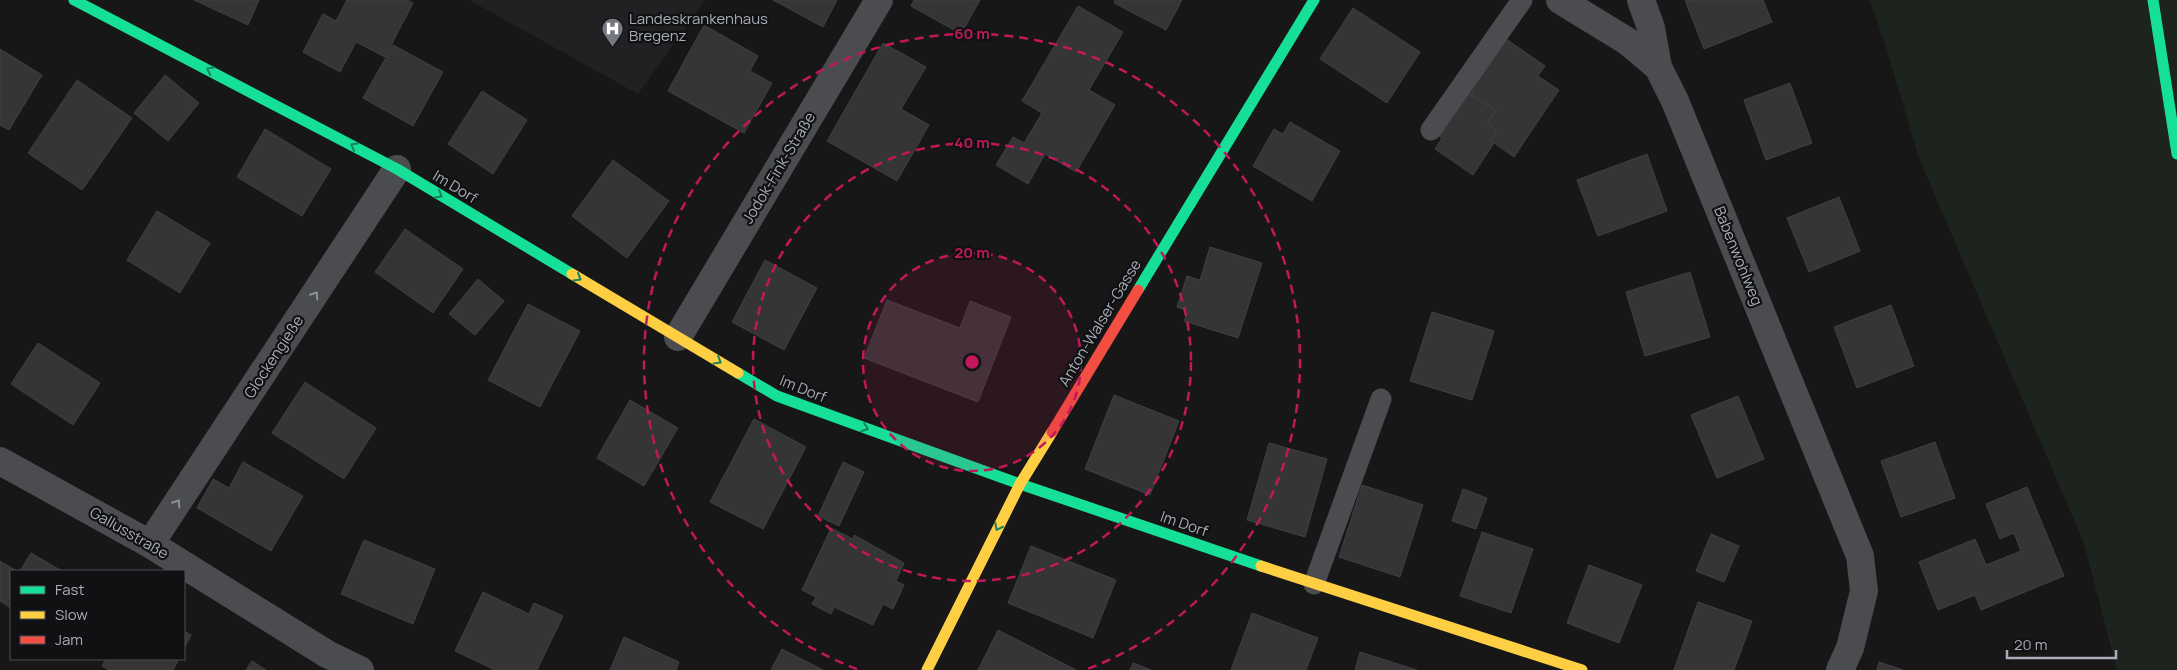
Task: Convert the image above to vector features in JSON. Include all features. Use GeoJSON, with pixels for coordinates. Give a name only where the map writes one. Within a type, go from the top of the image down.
{"type":"FeatureCollection","features":[{"type":"Feature","properties":{"kind":"street","name":"Im Dorf"},"geometry":{"type":"LineString","coordinates":[[74,0],[397,169],[777,396],[1020,484],[1314,584],[1547,657],[1582,670]]}},
{"type":"Feature","properties":{"kind":"street","name":"Jodok-Fink-Straße"},"geometry":{"type":"LineString","coordinates":[[678,337],[880,0]]}},
{"type":"Feature","properties":{"kind":"street","name":"Anton-Walser-Gasse"},"geometry":{"type":"LineString","coordinates":[[927,670],[1020,484],[1314,0]]}},
{"type":"Feature","properties":{"kind":"street","name":"Babenwohlweg"},"geometry":{"type":"LineString","coordinates":[[1560,0],[1627,41],[1658,67],[1674,102],[1860,556],[1864,591],[1850,648],[1840,670]]}},
{"type":"Feature","properties":{"kind":"street"},"geometry":{"type":"LineString","coordinates":[[1641,0],[1651,28],[1658,67]]}},
{"type":"Feature","properties":{"kind":"street"},"geometry":{"type":"LineString","coordinates":[[2153,0],[2177,154]]}},
{"type":"Feature","properties":{"kind":"street","name":"Glockengieße"},"geometry":{"type":"LineString","coordinates":[[150,544],[397,169]]}},
{"type":"Feature","properties":{"kind":"street","name":"Gallusstraße"},"geometry":{"type":"LineString","coordinates":[[0,461],[150,544],[326,654],[360,670]]}},
{"type":"Feature","properties":{"kind":"lane"},"geometry":{"type":"LineString","coordinates":[[1431,130],[1522,0]]}},
{"type":"Feature","properties":{"kind":"lane"},"geometry":{"type":"LineString","coordinates":[[1314,584],[1380,399]]}},
{"type":"Feature","properties":{"kind":"shaded area","name":"Landeskrankenhaus Bregenz"},"geometry":{"type":"Polygon","coordinates":[[[469,0],[705,0],[638,94],[469,0]]]}},
{"type":"Feature","properties":{"kind":"shaded area"},"geometry":{"type":"Polygon","coordinates":[[[1870,0],[2177,0],[2177,670],[2117,670],[2084,543],[1919,158],[1870,0]]]}},
{"type":"Feature","properties":{"kind":"building"},"geometry":{"type":"Polygon","coordinates":[[[194,0],[259,0],[248,25],[194,0]]]}},
{"type":"Feature","properties":{"kind":"building"},"geometry":{"type":"Polygon","coordinates":[[[347,0],[407,0],[413,3],[385,57],[356,42],[340,72],[303,52],[323,14],[336,21],[347,0]]]}},
{"type":"Feature","properties":{"kind":"building"},"geometry":{"type":"Polygon","coordinates":[[[773,0],[837,0],[823,27],[773,0]]]}},
{"type":"Feature","properties":{"kind":"building"},"geometry":{"type":"Polygon","coordinates":[[[914,0],[980,0],[961,34],[911,6],[914,0]]]}},
{"type":"Feature","properties":{"kind":"building"},"geometry":{"type":"Polygon","coordinates":[[[1115,0],[1182,0],[1166,30],[1114,3],[1115,0]]]}},
{"type":"Feature","properties":{"kind":"building"},"geometry":{"type":"Polygon","coordinates":[[[1685,0],[1763,0],[1772,22],[1704,49],[1685,0]]]}},
{"type":"Feature","properties":{"kind":"building"},"geometry":{"type":"Polygon","coordinates":[[[1078,6],[1123,32],[1089,90],[1115,105],[1076,172],[1045,154],[1028,184],[996,165],[1013,137],[1024,143],[1042,113],[1022,101],[1078,6]]]}},
{"type":"Feature","properties":{"kind":"building"},"geometry":{"type":"Polygon","coordinates":[[[1353,8],[1420,52],[1387,103],[1320,59],[1353,8]]]}},
{"type":"Feature","properties":{"kind":"building"},"geometry":{"type":"Polygon","coordinates":[[[704,25],[758,56],[750,71],[772,83],[744,133],[668,91],[704,25]]]}},
{"type":"Feature","properties":{"kind":"building"},"geometry":{"type":"Polygon","coordinates":[[[1506,39],[1545,66],[1538,76],[1559,90],[1514,157],[1490,140],[1497,130],[1487,124],[1496,111],[1470,94],[1506,39]]]}},
{"type":"Feature","properties":{"kind":"building"},"geometry":{"type":"Polygon","coordinates":[[[883,43],[926,67],[901,109],[929,125],[897,181],[827,141],[883,43]]]}},
{"type":"Feature","properties":{"kind":"building"},"geometry":{"type":"Polygon","coordinates":[[[393,45],[443,72],[413,126],[363,98],[393,45]]]}},
{"type":"Feature","properties":{"kind":"building"},"geometry":{"type":"Polygon","coordinates":[[[0,49],[42,75],[9,130],[0,125],[0,49]]]}},
{"type":"Feature","properties":{"kind":"building"},"geometry":{"type":"Polygon","coordinates":[[[165,75],[199,103],[168,141],[134,113],[165,75]]]}},
{"type":"Feature","properties":{"kind":"building"},"geometry":{"type":"Polygon","coordinates":[[[77,80],[132,118],[82,190],[28,153],[77,80]]]}},
{"type":"Feature","properties":{"kind":"building"},"geometry":{"type":"Polygon","coordinates":[[[1790,83],[1812,143],[1766,160],[1744,100],[1790,83]]]}},
{"type":"Feature","properties":{"kind":"building"},"geometry":{"type":"Polygon","coordinates":[[[482,91],[527,120],[493,174],[448,144],[482,91]]]}},
{"type":"Feature","properties":{"kind":"building"},"geometry":{"type":"Polygon","coordinates":[[[1465,91],[1496,111],[1487,124],[1497,130],[1490,140],[1494,143],[1473,175],[1435,149],[1442,138],[1436,134],[1465,91]]]}},
{"type":"Feature","properties":{"kind":"building"},"geometry":{"type":"Polygon","coordinates":[[[1290,122],[1340,151],[1312,201],[1253,166],[1274,129],[1283,134],[1290,122]]]}},
{"type":"Feature","properties":{"kind":"building"},"geometry":{"type":"Polygon","coordinates":[[[265,129],[331,169],[302,216],[237,177],[265,129]]]}},
{"type":"Feature","properties":{"kind":"building"},"geometry":{"type":"Polygon","coordinates":[[[1647,154],[1667,211],[1598,236],[1577,180],[1647,154]]]}},
{"type":"Feature","properties":{"kind":"building"},"geometry":{"type":"Polygon","coordinates":[[[613,160],[669,201],[627,258],[572,216],[613,160]]]}},
{"type":"Feature","properties":{"kind":"building"},"geometry":{"type":"Polygon","coordinates":[[[1839,197],[1860,251],[1809,272],[1787,218],[1839,197]]]}},
{"type":"Feature","properties":{"kind":"building"},"geometry":{"type":"Polygon","coordinates":[[[157,211],[210,243],[180,293],[127,260],[157,211]]]}},
{"type":"Feature","properties":{"kind":"building"},"geometry":{"type":"Polygon","coordinates":[[[405,229],[463,269],[433,313],[375,272],[405,229]]]}},
{"type":"Feature","properties":{"kind":"building"},"geometry":{"type":"Polygon","coordinates":[[[1210,247],[1262,263],[1238,338],[1184,321],[1188,311],[1177,307],[1187,276],[1200,280],[1210,247]]]}},
{"type":"Feature","properties":{"kind":"building"},"geometry":{"type":"Polygon","coordinates":[[[765,260],[817,288],[784,350],[732,322],[765,260]]]}},
{"type":"Feature","properties":{"kind":"building"},"geometry":{"type":"Polygon","coordinates":[[[1690,272],[1710,337],[1645,356],[1626,292],[1690,272]]]}},
{"type":"Feature","properties":{"kind":"building"},"geometry":{"type":"Polygon","coordinates":[[[478,279],[504,301],[475,335],[449,314],[478,279]]]}},
{"type":"Feature","properties":{"kind":"building"},"geometry":{"type":"Polygon","coordinates":[[[887,300],[960,328],[970,301],[1011,317],[978,402],[864,358],[887,300]]]}},
{"type":"Feature","properties":{"kind":"building"},"geometry":{"type":"Polygon","coordinates":[[[528,304],[580,331],[540,407],[488,380],[528,304]]]}},
{"type":"Feature","properties":{"kind":"building"},"geometry":{"type":"Polygon","coordinates":[[[1891,305],[1914,366],[1857,388],[1834,327],[1891,305]]]}},
{"type":"Feature","properties":{"kind":"building"},"geometry":{"type":"Polygon","coordinates":[[[1432,312],[1494,331],[1472,400],[1410,381],[1432,312]]]}},
{"type":"Feature","properties":{"kind":"building"},"geometry":{"type":"Polygon","coordinates":[[[38,343],[100,383],[73,425],[11,384],[38,343]]]}},
{"type":"Feature","properties":{"kind":"building"},"geometry":{"type":"Polygon","coordinates":[[[305,382],[376,428],[344,479],[272,433],[305,382]]]}},
{"type":"Feature","properties":{"kind":"building"},"geometry":{"type":"Polygon","coordinates":[[[1114,395],[1179,421],[1150,495],[1085,469],[1114,395]]]}},
{"type":"Feature","properties":{"kind":"building"},"geometry":{"type":"Polygon","coordinates":[[[1738,396],[1764,459],[1717,478],[1691,415],[1738,396]]]}},
{"type":"Feature","properties":{"kind":"building"},"geometry":{"type":"Polygon","coordinates":[[[630,400],[678,428],[644,486],[597,458],[630,400]]]}},
{"type":"Feature","properties":{"kind":"building"},"geometry":{"type":"Polygon","coordinates":[[[754,419],[806,447],[763,529],[710,502],[754,419]]]}},
{"type":"Feature","properties":{"kind":"building"},"geometry":{"type":"Polygon","coordinates":[[[1935,442],[1955,498],[1901,517],[1881,461],[1935,442]]]}},
{"type":"Feature","properties":{"kind":"building"},"geometry":{"type":"Polygon","coordinates":[[[1269,443],[1327,459],[1305,537],[1247,520],[1269,443]]]}},
{"type":"Feature","properties":{"kind":"building"},"geometry":{"type":"Polygon","coordinates":[[[243,462],[303,496],[271,551],[197,508],[213,479],[229,488],[243,462]]]}},
{"type":"Feature","properties":{"kind":"building"},"geometry":{"type":"Polygon","coordinates":[[[843,462],[864,472],[839,526],[818,516],[843,462]]]}},
{"type":"Feature","properties":{"kind":"building"},"geometry":{"type":"Polygon","coordinates":[[[1362,485],[1423,505],[1400,577],[1339,557],[1362,485]]]}},
{"type":"Feature","properties":{"kind":"building"},"geometry":{"type":"Polygon","coordinates":[[[2027,487],[2064,576],[1981,610],[1975,595],[1938,610],[1919,562],[1975,539],[1986,565],[2021,551],[2014,533],[2000,539],[1986,504],[2027,487]]]}},
{"type":"Feature","properties":{"kind":"building"},"geometry":{"type":"Polygon","coordinates":[[[1463,489],[1487,498],[1476,529],[1452,521],[1463,489]]]}},
{"type":"Feature","properties":{"kind":"building"},"geometry":{"type":"Polygon","coordinates":[[[831,528],[853,539],[854,535],[904,563],[896,581],[904,585],[893,609],[883,604],[873,625],[834,607],[831,614],[812,604],[816,597],[802,590],[831,528]]]}},
{"type":"Feature","properties":{"kind":"building"},"geometry":{"type":"Polygon","coordinates":[[[1482,532],[1533,549],[1511,613],[1460,596],[1482,532]]]}},
{"type":"Feature","properties":{"kind":"building"},"geometry":{"type":"Polygon","coordinates":[[[1711,534],[1739,546],[1724,582],[1696,571],[1711,534]]]}},
{"type":"Feature","properties":{"kind":"building"},"geometry":{"type":"Polygon","coordinates":[[[364,540],[435,569],[413,624],[341,594],[364,540]]]}},
{"type":"Feature","properties":{"kind":"building"},"geometry":{"type":"Polygon","coordinates":[[[1031,546],[1116,580],[1093,638],[1008,603],[1031,546]]]}},
{"type":"Feature","properties":{"kind":"building"},"geometry":{"type":"Polygon","coordinates":[[[31,553],[60,570],[21,570],[31,553]]]}},
{"type":"Feature","properties":{"kind":"building"},"geometry":{"type":"Polygon","coordinates":[[[0,561],[15,570],[10,570],[10,607],[0,601],[0,561]]]}},
{"type":"Feature","properties":{"kind":"building"},"geometry":{"type":"Polygon","coordinates":[[[1589,565],[1642,585],[1619,643],[1567,623],[1589,565]]]}},
{"type":"Feature","properties":{"kind":"building"},"geometry":{"type":"Polygon","coordinates":[[[483,592],[529,614],[534,603],[563,616],[537,670],[495,670],[455,651],[483,592]]]}},
{"type":"Feature","properties":{"kind":"building"},"geometry":{"type":"Polygon","coordinates":[[[1698,602],[1752,621],[1734,670],[1674,670],[1698,602]]]}},
{"type":"Feature","properties":{"kind":"building"},"geometry":{"type":"Polygon","coordinates":[[[1252,613],[1318,638],[1306,670],[1231,670],[1252,613]]]}},
{"type":"Feature","properties":{"kind":"building"},"geometry":{"type":"Polygon","coordinates":[[[998,630],[1076,670],[978,670],[998,630]]]}},
{"type":"Feature","properties":{"kind":"building"},"geometry":{"type":"Polygon","coordinates":[[[185,632],[191,635],[185,647],[185,632]]]}},
{"type":"Feature","properties":{"kind":"building"},"geometry":{"type":"Polygon","coordinates":[[[624,637],[679,662],[676,670],[610,670],[624,637]]]}},
{"type":"Feature","properties":{"kind":"building"},"geometry":{"type":"Polygon","coordinates":[[[782,649],[823,670],[771,670],[782,649]]]}},
{"type":"Feature","properties":{"kind":"building"},"geometry":{"type":"Polygon","coordinates":[[[1360,652],[1417,670],[1355,670],[1360,652]]]}},
{"type":"Feature","properties":{"kind":"building"},"geometry":{"type":"Polygon","coordinates":[[[105,660],[178,660],[173,670],[109,670],[102,666],[105,660]]]}},
{"type":"Feature","properties":{"kind":"building"},"geometry":{"type":"Polygon","coordinates":[[[252,661],[266,670],[246,670],[252,661]]]}},
{"type":"Feature","properties":{"kind":"building"},"geometry":{"type":"Polygon","coordinates":[[[1879,662],[1903,670],[1877,670],[1879,662]]]}},
{"type":"Feature","properties":{"kind":"building"},"geometry":{"type":"Polygon","coordinates":[[[1133,663],[1151,670],[1130,670],[1133,663]]]}},
{"type":"Feature","properties":{"kind":"traffic: fast"},"geometry":{"type":"LineString","coordinates":[[74,0],[397,169],[572,274]]}},
{"type":"Feature","properties":{"kind":"traffic: fast"},"geometry":{"type":"LineString","coordinates":[[1138,290],[1314,0]]}},
{"type":"Feature","properties":{"kind":"traffic: fast"},"geometry":{"type":"LineString","coordinates":[[2153,0],[2177,154]]}},
{"type":"Feature","properties":{"kind":"traffic: fast"},"geometry":{"type":"LineString","coordinates":[[738,373],[777,396],[1020,484],[1261,566]]}},
{"type":"Feature","properties":{"kind":"traffic: slow"},"geometry":{"type":"LineString","coordinates":[[572,274],[738,373]]}},
{"type":"Feature","properties":{"kind":"traffic: slow"},"geometry":{"type":"LineString","coordinates":[[927,670],[1020,484],[1052,432]]}},
{"type":"Feature","properties":{"kind":"traffic: slow"},"geometry":{"type":"LineString","coordinates":[[1261,566],[1582,670]]}},
{"type":"Feature","properties":{"kind":"traffic: jam"},"geometry":{"type":"LineString","coordinates":[[1052,432],[1138,290]]}},
{"type":"Feature","properties":{"kind":"place","name":"Landeskrankenhaus Bregenz"},"geometry":{"type":"Point","coordinates":[613,47]}}]}
